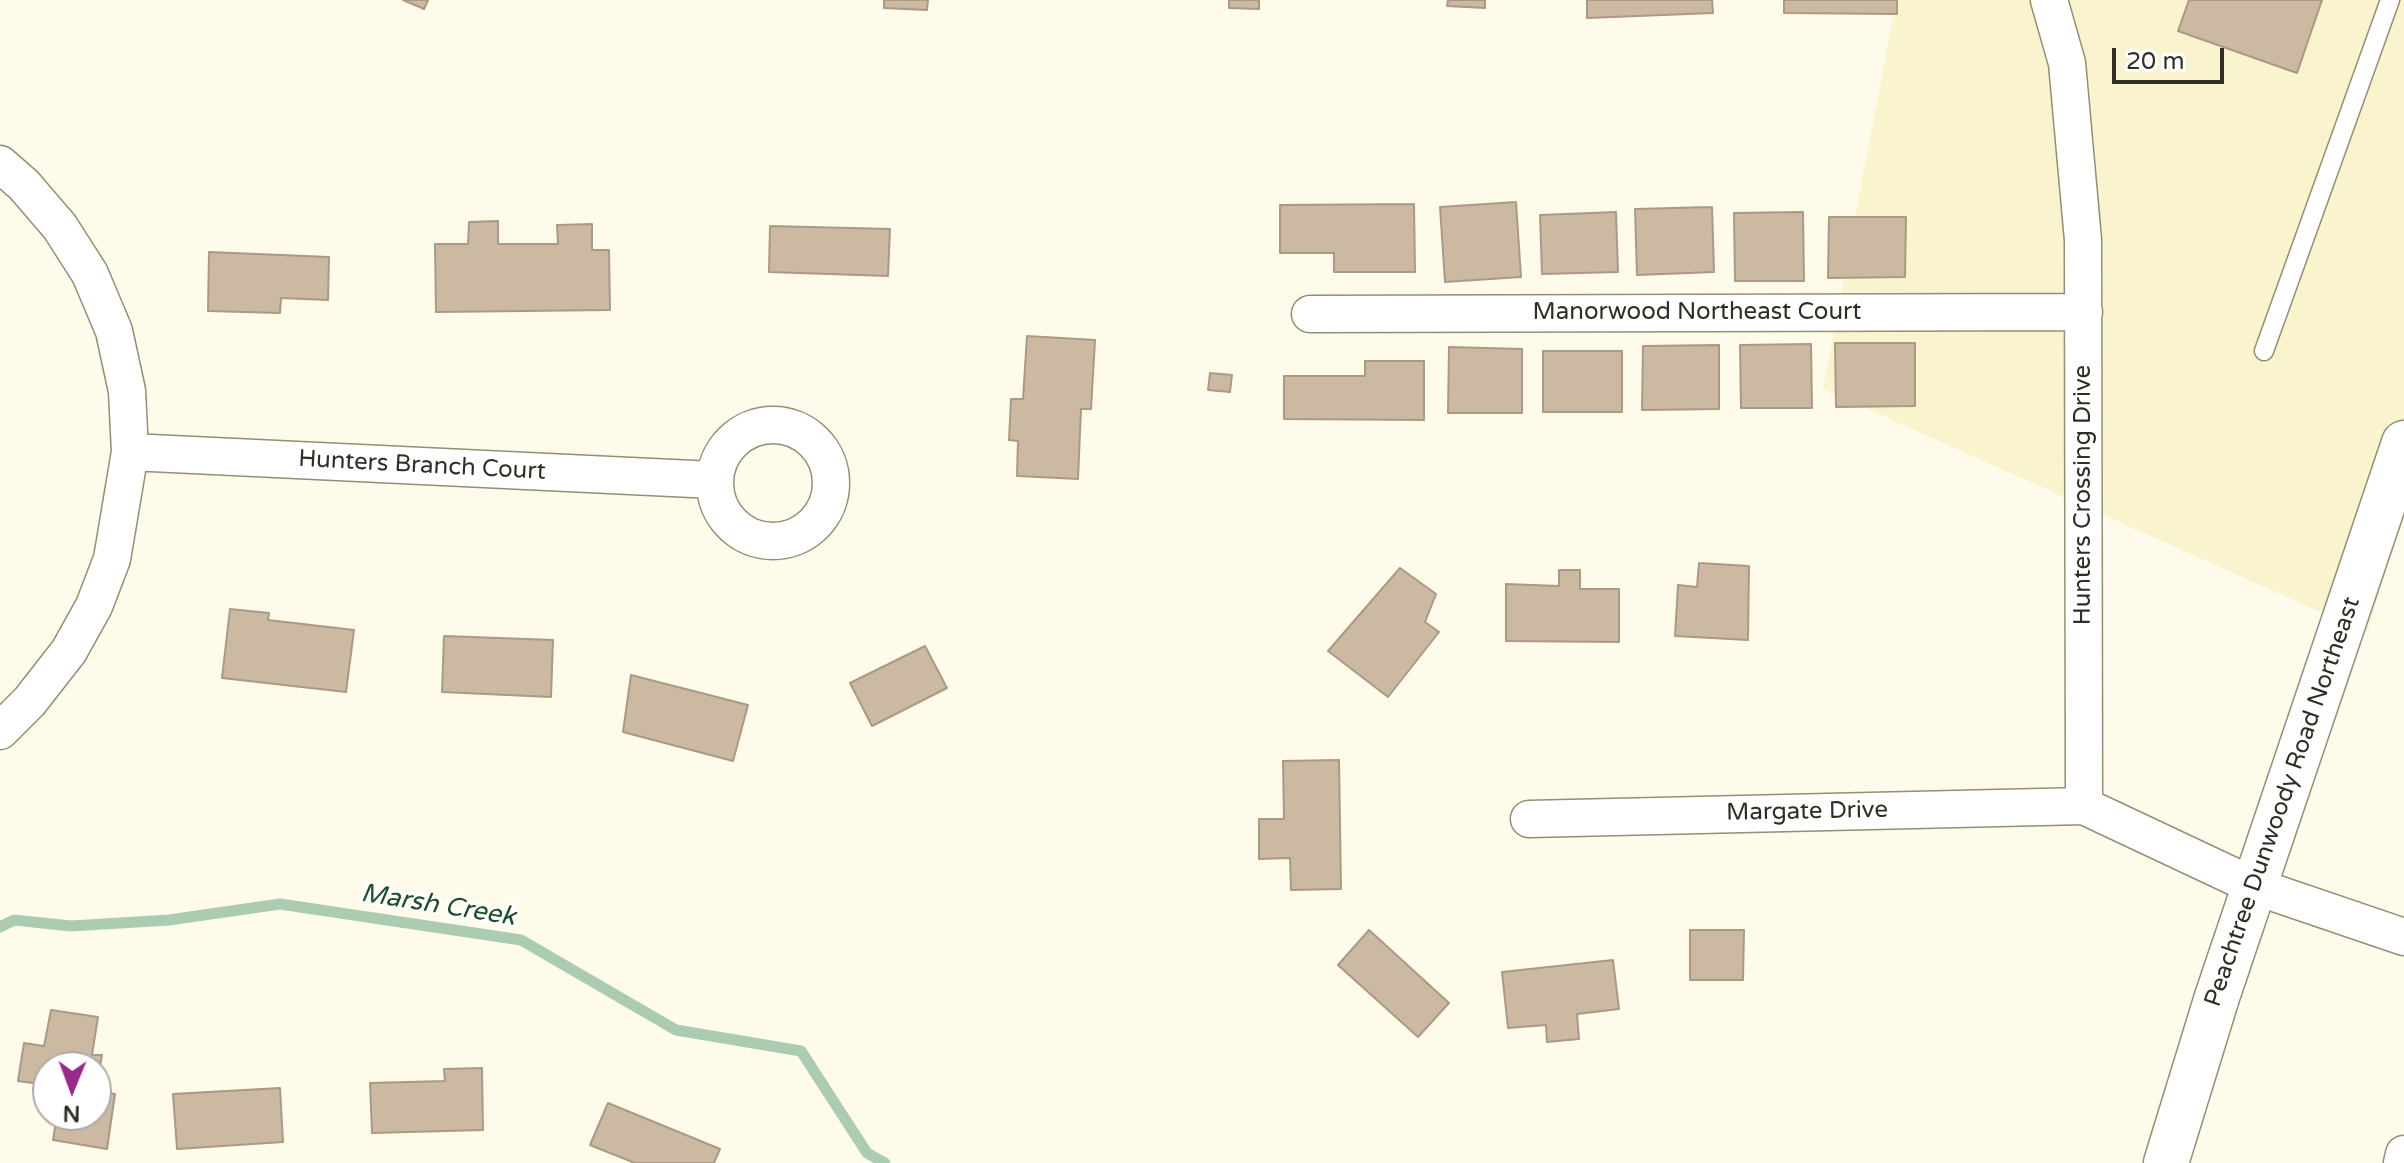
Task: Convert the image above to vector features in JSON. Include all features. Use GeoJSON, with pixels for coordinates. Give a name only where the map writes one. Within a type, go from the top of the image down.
{"type":"FeatureCollection","features":[{"type":"Feature","properties":{"kind":"street","name":"Hunters Crossing Drive"},"geometry":{"type":"LineString","coordinates":[[2049,0],[2067,63],[2083,240],[2084,806]]}},
{"type":"Feature","properties":{"kind":"street"},"geometry":{"type":"LineString","coordinates":[[0,164],[24,185],[60,227],[90,274],[114,331],[127,391],[130,452],[112,559],[94,606],[69,651],[30,701],[0,731]]}},
{"type":"Feature","properties":{"kind":"street","name":"Manorwood Northeast Court"},"geometry":{"type":"LineString","coordinates":[[1310,314],[2084,312]]}},
{"type":"Feature","properties":{"kind":"street","name":"Peachtree Dunwoody Road Northeast"},"geometry":{"type":"LineString","coordinates":[[2166,1163],[2254,886],[2404,443]]}},
{"type":"Feature","properties":{"kind":"street","name":"Hunters Branch Court"},"geometry":{"type":"LineString","coordinates":[[130,452],[714,480]]}},
{"type":"Feature","properties":{"kind":"street"},"geometry":{"type":"LineString","coordinates":[[2084,806],[2254,886],[2404,937]]}},
{"type":"Feature","properties":{"kind":"street","name":"Margate Drive"},"geometry":{"type":"LineString","coordinates":[[1529,819],[2084,806]]}},
{"type":"Feature","properties":{"kind":"street"},"geometry":{"type":"LineString","coordinates":[[2402,1163],[2404,1154]]}},
{"type":"Feature","properties":{"kind":"lane"},"geometry":{"type":"LineString","coordinates":[[2264,351],[2394,8]]}},
{"type":"Feature","properties":{"kind":"shaded area"},"geometry":{"type":"Polygon","coordinates":[[[1896,0],[2404,0],[2404,512],[2367,633],[1823,389],[1896,0]]]}},
{"type":"Feature","properties":{"kind":"building"},"geometry":{"type":"Polygon","coordinates":[[[403,0],[428,0],[424,9],[403,0]]]}},
{"type":"Feature","properties":{"kind":"building"},"geometry":{"type":"Polygon","coordinates":[[[884,0],[928,0],[927,10],[884,8],[884,0]]]}},
{"type":"Feature","properties":{"kind":"building"},"geometry":{"type":"Polygon","coordinates":[[[1229,0],[1259,0],[1259,9],[1229,8],[1229,0]]]}},
{"type":"Feature","properties":{"kind":"building"},"geometry":{"type":"Polygon","coordinates":[[[1448,0],[1485,0],[1485,8],[1447,6],[1448,0]]]}},
{"type":"Feature","properties":{"kind":"building"},"geometry":{"type":"Polygon","coordinates":[[[1587,0],[1712,0],[1713,13],[1587,18],[1587,0]]]}},
{"type":"Feature","properties":{"kind":"building"},"geometry":{"type":"Polygon","coordinates":[[[1784,0],[1897,0],[1897,14],[1784,13],[1784,0]]]}},
{"type":"Feature","properties":{"kind":"building"},"geometry":{"type":"Polygon","coordinates":[[[2189,0],[2322,0],[2297,73],[2178,31],[2189,0]]]}},
{"type":"Feature","properties":{"kind":"building"},"geometry":{"type":"Polygon","coordinates":[[[1516,202],[1521,277],[1445,282],[1440,207],[1516,202]]]}},
{"type":"Feature","properties":{"kind":"building"},"geometry":{"type":"Polygon","coordinates":[[[1414,204],[1415,272],[1334,272],[1334,253],[1280,253],[1280,205],[1414,204]]]}},
{"type":"Feature","properties":{"kind":"building"},"geometry":{"type":"Polygon","coordinates":[[[1712,207],[1714,272],[1637,275],[1635,209],[1712,207]]]}},
{"type":"Feature","properties":{"kind":"building"},"geometry":{"type":"Polygon","coordinates":[[[1616,212],[1618,272],[1542,274],[1540,215],[1616,212]]]}},
{"type":"Feature","properties":{"kind":"building"},"geometry":{"type":"Polygon","coordinates":[[[1803,212],[1804,281],[1735,281],[1734,213],[1803,212]]]}},
{"type":"Feature","properties":{"kind":"building"},"geometry":{"type":"Polygon","coordinates":[[[1829,217],[1906,217],[1905,277],[1828,278],[1829,217]]]}},
{"type":"Feature","properties":{"kind":"building"},"geometry":{"type":"Polygon","coordinates":[[[498,221],[498,244],[558,244],[557,225],[592,224],[592,250],[609,250],[610,310],[436,312],[435,244],[468,244],[469,222],[498,221]]]}},
{"type":"Feature","properties":{"kind":"building"},"geometry":{"type":"Polygon","coordinates":[[[770,226],[890,229],[888,276],[769,272],[770,226]]]}},
{"type":"Feature","properties":{"kind":"building"},"geometry":{"type":"Polygon","coordinates":[[[209,252],[329,257],[328,300],[281,298],[280,313],[208,311],[209,252]]]}},
{"type":"Feature","properties":{"kind":"building"},"geometry":{"type":"Polygon","coordinates":[[[1027,336],[1095,340],[1091,409],[1081,409],[1078,479],[1017,476],[1018,441],[1009,440],[1011,399],[1023,399],[1027,336]]]}},
{"type":"Feature","properties":{"kind":"building"},"geometry":{"type":"Polygon","coordinates":[[[1835,343],[1915,343],[1915,406],[1836,407],[1835,343]]]}},
{"type":"Feature","properties":{"kind":"building"},"geometry":{"type":"Polygon","coordinates":[[[1811,344],[1812,408],[1741,408],[1740,345],[1811,344]]]}},
{"type":"Feature","properties":{"kind":"building"},"geometry":{"type":"Polygon","coordinates":[[[1719,345],[1719,409],[1642,410],[1643,346],[1719,345]]]}},
{"type":"Feature","properties":{"kind":"building"},"geometry":{"type":"Polygon","coordinates":[[[1449,347],[1522,349],[1522,413],[1448,413],[1449,347]]]}},
{"type":"Feature","properties":{"kind":"building"},"geometry":{"type":"Polygon","coordinates":[[[1543,351],[1622,351],[1622,412],[1543,412],[1543,351]]]}},
{"type":"Feature","properties":{"kind":"building"},"geometry":{"type":"Polygon","coordinates":[[[1365,361],[1424,361],[1424,420],[1284,419],[1284,376],[1365,376],[1365,361]]]}},
{"type":"Feature","properties":{"kind":"building"},"geometry":{"type":"Polygon","coordinates":[[[1210,373],[1232,375],[1230,392],[1208,390],[1210,373]]]}},
{"type":"Feature","properties":{"kind":"building"},"geometry":{"type":"Polygon","coordinates":[[[1699,563],[1749,566],[1748,640],[1675,636],[1678,585],[1697,587],[1699,563]]]}},
{"type":"Feature","properties":{"kind":"building"},"geometry":{"type":"Polygon","coordinates":[[[1400,568],[1436,594],[1425,622],[1439,632],[1388,697],[1328,651],[1400,568]]]}},
{"type":"Feature","properties":{"kind":"building"},"geometry":{"type":"Polygon","coordinates":[[[1559,570],[1580,570],[1580,589],[1619,589],[1619,642],[1506,641],[1506,584],[1559,586],[1559,570]]]}},
{"type":"Feature","properties":{"kind":"building"},"geometry":{"type":"Polygon","coordinates":[[[230,609],[269,613],[268,620],[354,630],[346,692],[222,678],[230,609]]]}},
{"type":"Feature","properties":{"kind":"building"},"geometry":{"type":"Polygon","coordinates":[[[444,636],[553,640],[551,697],[442,692],[444,636]]]}},
{"type":"Feature","properties":{"kind":"building"},"geometry":{"type":"Polygon","coordinates":[[[925,646],[947,688],[872,726],[850,683],[925,646]]]}},
{"type":"Feature","properties":{"kind":"building"},"geometry":{"type":"Polygon","coordinates":[[[631,675],[748,705],[733,761],[623,732],[631,675]]]}},
{"type":"Feature","properties":{"kind":"building"},"geometry":{"type":"Polygon","coordinates":[[[1339,760],[1341,889],[1291,890],[1290,858],[1259,859],[1259,819],[1284,819],[1283,761],[1339,760]]]}},
{"type":"Feature","properties":{"kind":"building"},"geometry":{"type":"Polygon","coordinates":[[[1369,930],[1449,1003],[1418,1037],[1338,965],[1369,930]]]}},
{"type":"Feature","properties":{"kind":"building"},"geometry":{"type":"Polygon","coordinates":[[[1690,930],[1744,930],[1743,980],[1690,980],[1690,930]]]}},
{"type":"Feature","properties":{"kind":"building"},"geometry":{"type":"Polygon","coordinates":[[[1613,960],[1619,1009],[1577,1014],[1579,1039],[1547,1042],[1546,1025],[1508,1028],[1502,972],[1613,960]]]}},
{"type":"Feature","properties":{"kind":"building"},"geometry":{"type":"Polygon","coordinates":[[[51,1010],[98,1017],[93,1051],[32,1051],[32,1083],[18,1081],[24,1043],[44,1046],[51,1010]]]}},
{"type":"Feature","properties":{"kind":"building"},"geometry":{"type":"Polygon","coordinates":[[[482,1068],[483,1130],[372,1133],[370,1083],[445,1081],[444,1069],[482,1068]]]}},
{"type":"Feature","properties":{"kind":"building"},"geometry":{"type":"Polygon","coordinates":[[[280,1088],[283,1142],[177,1149],[173,1094],[280,1088]]]}},
{"type":"Feature","properties":{"kind":"building"},"geometry":{"type":"Polygon","coordinates":[[[608,1103],[720,1149],[714,1163],[635,1163],[590,1145],[608,1103]]]}},
{"type":"Feature","properties":{"kind":"building"},"geometry":{"type":"Polygon","coordinates":[[[54,1131],[110,1131],[107,1149],[53,1140],[54,1131]]]}},
{"type":"Feature","properties":{"kind":"waterway","name":"Marsh Creek"},"geometry":{"type":"LineString","coordinates":[[0,927],[14,920],[71,926],[169,920],[280,904],[521,940],[676,1030],[801,1051],[867,1153],[885,1163]]}}]}
